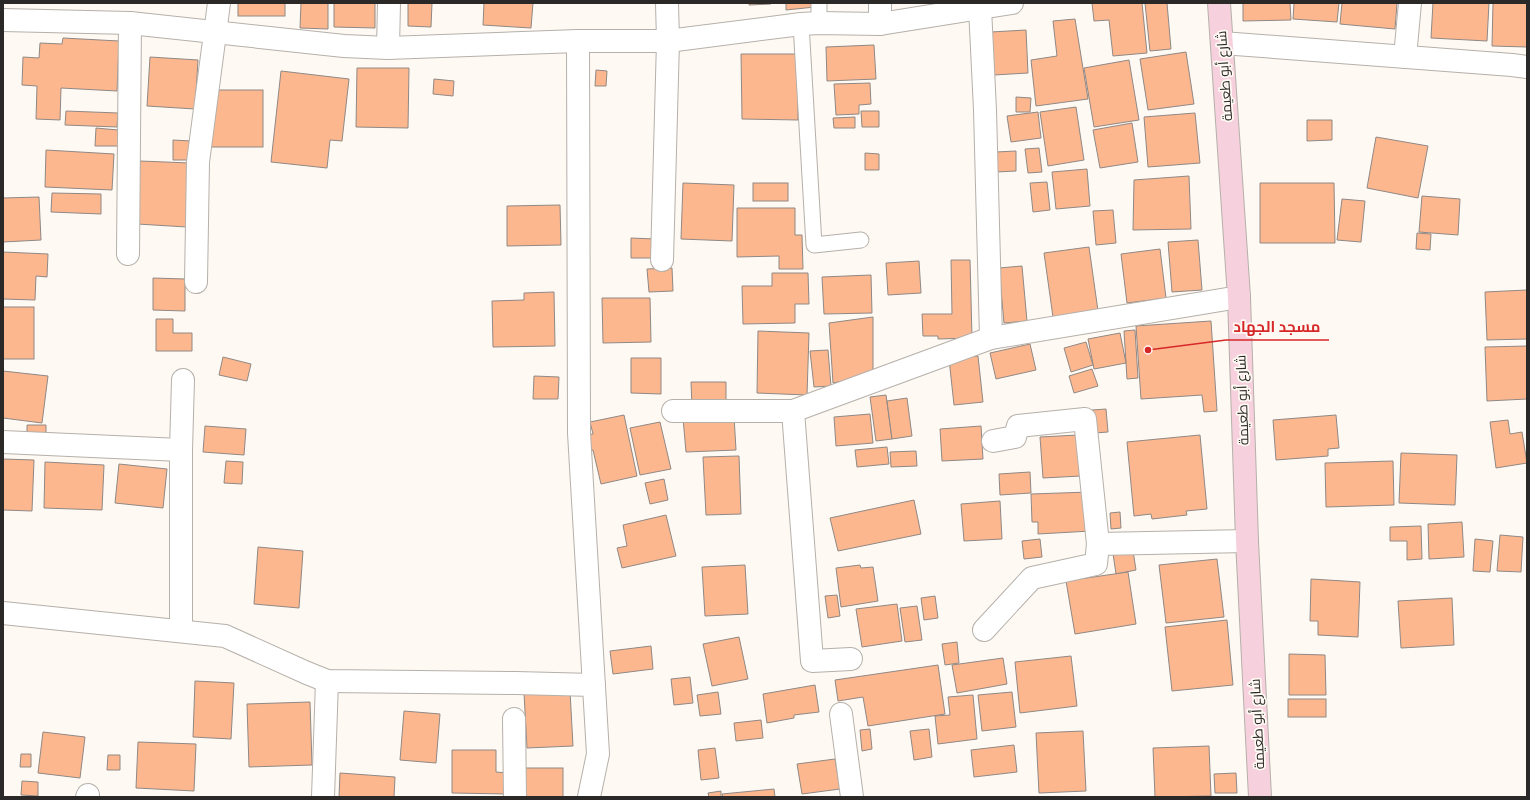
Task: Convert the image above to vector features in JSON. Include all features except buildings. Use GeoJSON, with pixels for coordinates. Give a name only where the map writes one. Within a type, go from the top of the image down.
{"type":"FeatureCollection","features":[{"type":"Feature","properties":{"kind":"street"},"geometry":{"type":"LineString","coordinates":[[196,282],[198,162],[220,3]]}},
{"type":"Feature","properties":{"kind":"street"},"geometry":{"type":"LineString","coordinates":[[388,48],[389,3]]}},
{"type":"Feature","properties":{"kind":"street"},"geometry":{"type":"LineString","coordinates":[[662,260],[668,41],[667,3]]}},
{"type":"Feature","properties":{"kind":"street"},"geometry":{"type":"LineString","coordinates":[[3,20],[130,23],[216,31],[344,46],[388,48],[578,42],[668,41],[813,17],[980,8],[1012,3]]}},
{"type":"Feature","properties":{"kind":"street","name":"شارع أبو طعيمة"},"geometry":{"type":"LineString","coordinates":[[1219,3],[1239,297],[1247,541],[1260,797]]}},
{"type":"Feature","properties":{"kind":"street"},"geometry":{"type":"LineString","coordinates":[[1405,57],[1410,3]]}},
{"type":"Feature","properties":{"kind":"street"},"geometry":{"type":"LineString","coordinates":[[980,8],[985,110],[991,338]]}},
{"type":"Feature","properties":{"kind":"street"},"geometry":{"type":"LineString","coordinates":[[128,254],[130,23]]}},
{"type":"Feature","properties":{"kind":"street"},"geometry":{"type":"LineString","coordinates":[[578,42],[578,433],[598,754],[589,797]]}},
{"type":"Feature","properties":{"kind":"street"},"geometry":{"type":"LineString","coordinates":[[1222,43],[1512,65],[1527,68]]}},
{"type":"Feature","properties":{"kind":"street"},"geometry":{"type":"LineString","coordinates":[[673,411],[793,411],[991,338],[1239,297]]}},
{"type":"Feature","properties":{"kind":"street"},"geometry":{"type":"LineString","coordinates":[[181,631],[181,450],[183,380]]}},
{"type":"Feature","properties":{"kind":"street"},"geometry":{"type":"LineString","coordinates":[[793,411],[812,661],[851,659]]}},
{"type":"Feature","properties":{"kind":"street"},"geometry":{"type":"LineString","coordinates":[[984,630],[1032,578],[1096,564],[1098,544],[1085,419],[1018,426],[1015,437],[994,441]]}},
{"type":"Feature","properties":{"kind":"street"},"geometry":{"type":"LineString","coordinates":[[3,442],[181,450]]}},
{"type":"Feature","properties":{"kind":"street"},"geometry":{"type":"LineString","coordinates":[[1098,544],[1247,541]]}},
{"type":"Feature","properties":{"kind":"street"},"geometry":{"type":"LineString","coordinates":[[3,612],[225,636],[327,681],[594,685]]}},
{"type":"Feature","properties":{"kind":"street"},"geometry":{"type":"LineString","coordinates":[[324,797],[327,681]]}},
{"type":"Feature","properties":{"kind":"street"},"geometry":{"type":"LineString","coordinates":[[841,714],[852,797]]}},
{"type":"Feature","properties":{"kind":"street"},"geometry":{"type":"LineString","coordinates":[[514,719],[515,797]]}},
{"type":"Feature","properties":{"kind":"lane"},"geometry":{"type":"LineString","coordinates":[[813,17],[814,245],[861,240]]}},
{"type":"Feature","properties":{"kind":"place","name":"مسجد الجهاد"},"geometry":{"type":"Point","coordinates":[1148,350]}}]}
